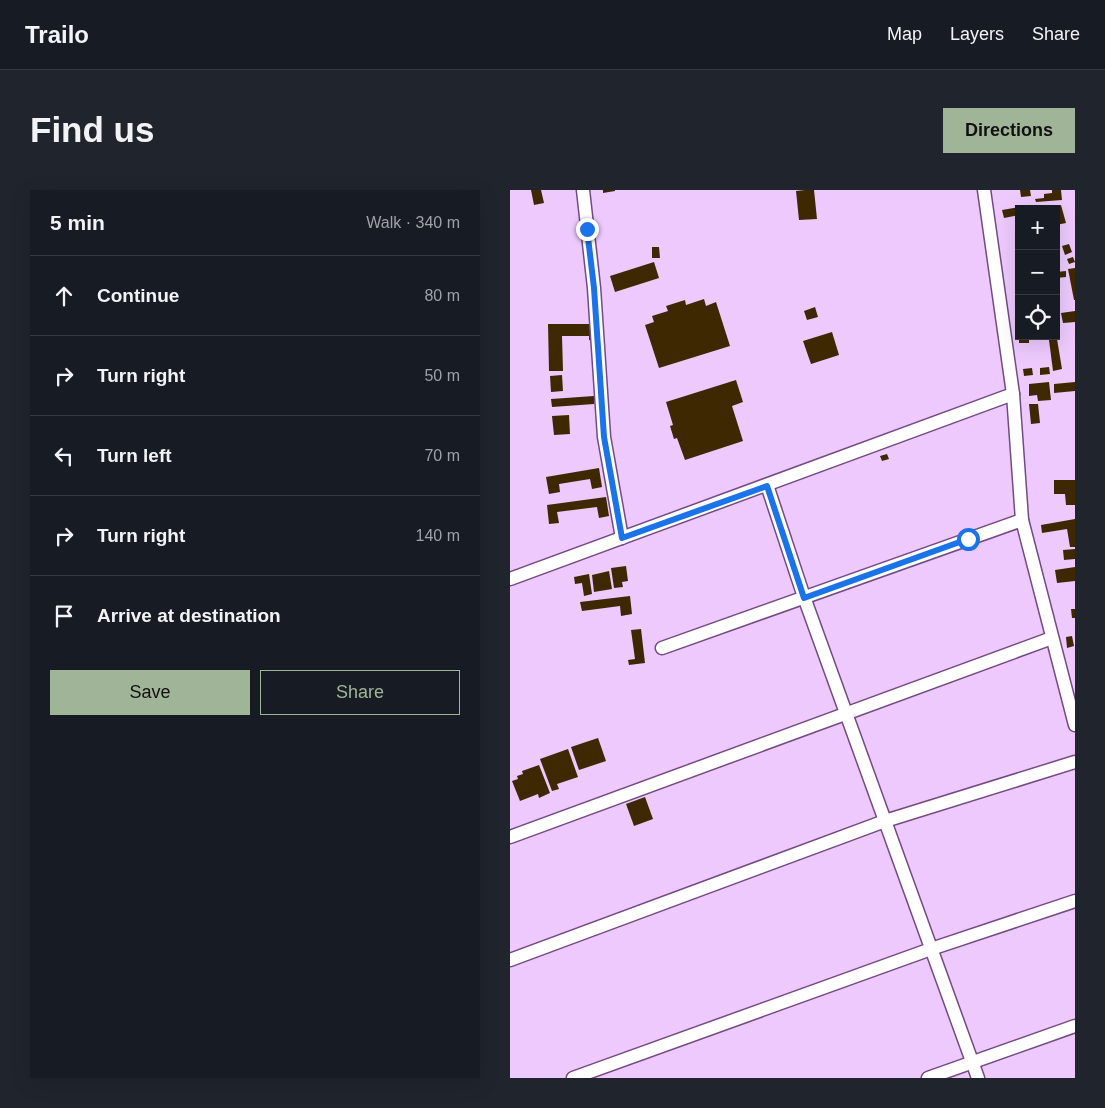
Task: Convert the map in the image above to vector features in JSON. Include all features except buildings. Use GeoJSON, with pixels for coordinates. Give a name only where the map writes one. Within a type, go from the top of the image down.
{"type":"FeatureCollection","features":[{"type":"Feature","properties":{"kind":"street"},"geometry":{"type":"LineString","coordinates":[[583,190],[594,288],[604,437],[622,538]]}},
{"type":"Feature","properties":{"kind":"street"},"geometry":{"type":"LineString","coordinates":[[984,190],[1013,394],[1022,520],[1075,725]]}},
{"type":"Feature","properties":{"kind":"street"},"geometry":{"type":"LineString","coordinates":[[510,579],[1013,394]]}},
{"type":"Feature","properties":{"kind":"street"},"geometry":{"type":"LineString","coordinates":[[767,486],[804,598],[978,1078]]}},
{"type":"Feature","properties":{"kind":"street"},"geometry":{"type":"LineString","coordinates":[[662,648],[1022,520]]}},
{"type":"Feature","properties":{"kind":"street"},"geometry":{"type":"LineString","coordinates":[[510,837],[1052,638]]}},
{"type":"Feature","properties":{"kind":"street"},"geometry":{"type":"LineString","coordinates":[[510,960],[885,822],[1075,762]]}},
{"type":"Feature","properties":{"kind":"street"},"geometry":{"type":"LineString","coordinates":[[573,1078],[931,949],[1075,901]]}},
{"type":"Feature","properties":{"kind":"street"},"geometry":{"type":"LineString","coordinates":[[928,1078],[1075,1026]]}},
{"type":"Feature","properties":{"kind":"route"},"geometry":{"type":"LineString","coordinates":[[587,229],[594,288],[604,437],[622,538],[767,486],[804,598],[968,539]]}}]}
